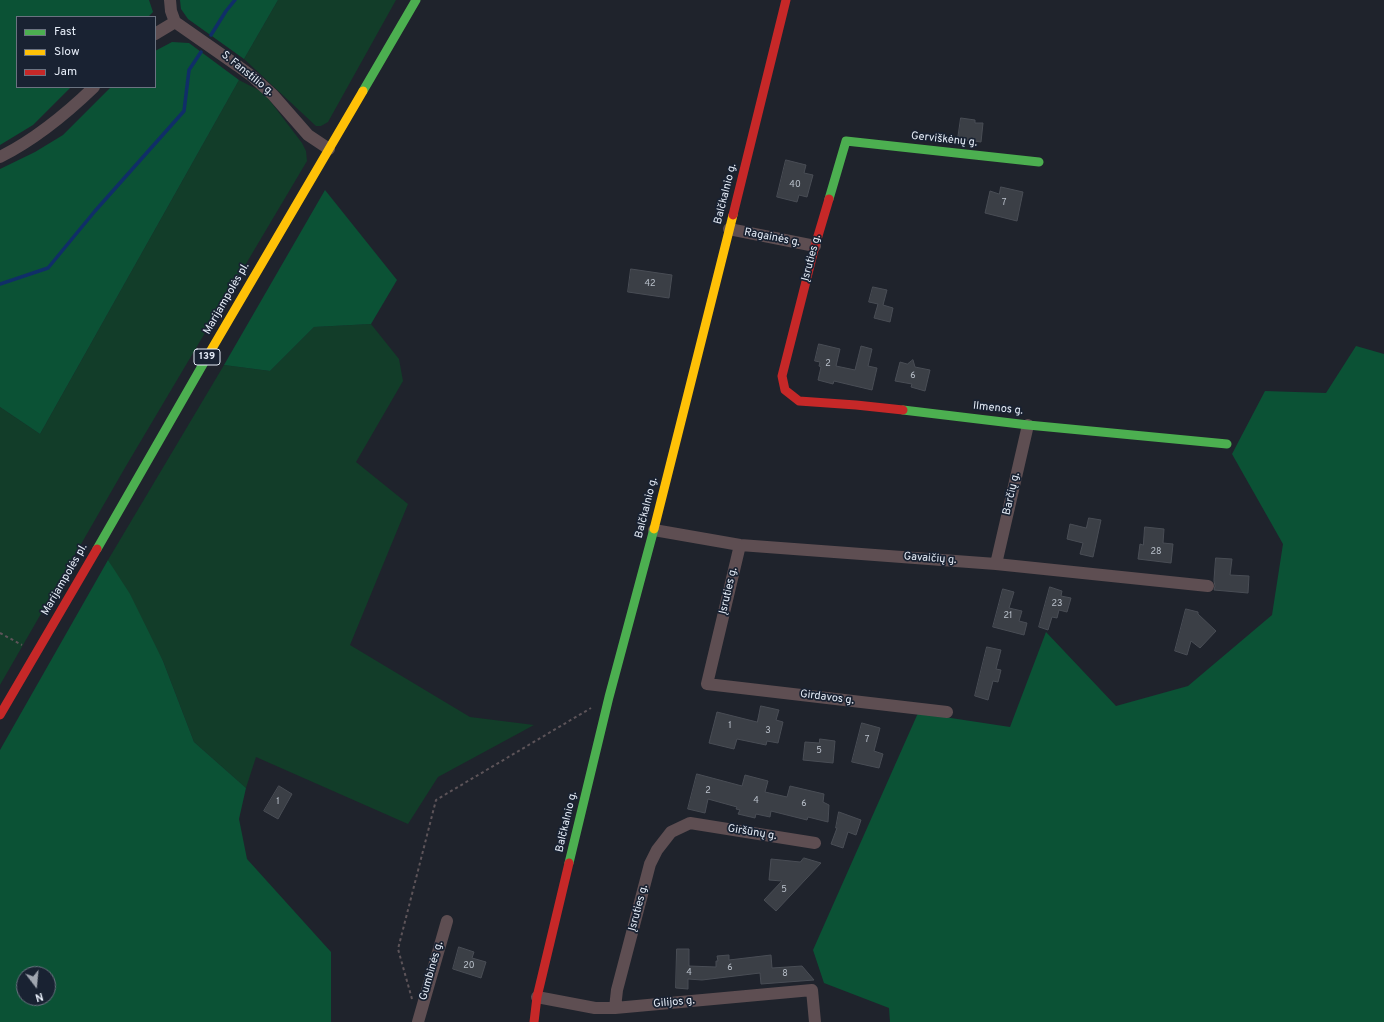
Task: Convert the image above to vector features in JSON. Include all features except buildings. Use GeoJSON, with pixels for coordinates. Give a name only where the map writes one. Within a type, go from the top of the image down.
{"type":"FeatureCollection","features":[{"type":"Feature","properties":{"kind":"street"},"geometry":{"type":"LineString","coordinates":[[156,33],[175,22],[171,11],[170,0]]}},
{"type":"Feature","properties":{"kind":"street","name":"Marijampolės pl."},"geometry":{"type":"LineString","coordinates":[[0,715],[139,477],[184,396],[416,0]]}},
{"type":"Feature","properties":{"kind":"street","name":"Balčkalnio g."},"geometry":{"type":"LineString","coordinates":[[534,1022],[537,997],[609,698],[654,530],[786,0]]}},
{"type":"Feature","properties":{"kind":"street","name":"S. Fanstilio g."},"geometry":{"type":"LineString","coordinates":[[175,22],[253,77],[273,95],[308,135],[329,149]]}},
{"type":"Feature","properties":{"kind":"street"},"geometry":{"type":"LineString","coordinates":[[0,157],[51,126],[93,88]]}},
{"type":"Feature","properties":{"kind":"street","name":"Gerviškėnų g."},"geometry":{"type":"LineString","coordinates":[[846,141],[1039,162]]}},
{"type":"Feature","properties":{"kind":"street","name":"Įsruties g."},"geometry":{"type":"LineString","coordinates":[[782,376],[815,246],[846,141]]}},
{"type":"Feature","properties":{"kind":"street","name":"Ragainės g."},"geometry":{"type":"LineString","coordinates":[[729,229],[815,246]]}},
{"type":"Feature","properties":{"kind":"street","name":"Ilmenos g."},"geometry":{"type":"LineString","coordinates":[[782,376],[785,390],[799,401],[856,405],[1028,425],[1227,444]]}},
{"type":"Feature","properties":{"kind":"street","name":"Barčių g."},"geometry":{"type":"LineString","coordinates":[[996,564],[1028,425]]}},
{"type":"Feature","properties":{"kind":"street","name":"Gavaičių g."},"geometry":{"type":"LineString","coordinates":[[654,530],[740,545],[996,564],[1208,586]]}},
{"type":"Feature","properties":{"kind":"street","name":"Įsruties g."},"geometry":{"type":"LineString","coordinates":[[707,684],[740,545]]}},
{"type":"Feature","properties":{"kind":"street","name":"Girdavos g."},"geometry":{"type":"LineString","coordinates":[[707,684],[947,712]]}},
{"type":"Feature","properties":{"kind":"street","name":"Įsruties g."},"geometry":{"type":"LineString","coordinates":[[615,1008],[617,990],[650,864],[657,850],[671,832],[690,823]]}},
{"type":"Feature","properties":{"kind":"street","name":"Giršūnų g."},"geometry":{"type":"LineString","coordinates":[[690,823],[815,843]]}},
{"type":"Feature","properties":{"kind":"street","name":"Gumbinės g."},"geometry":{"type":"LineString","coordinates":[[418,1022],[446,921]]}},
{"type":"Feature","properties":{"kind":"street","name":"Gilijos g."},"geometry":{"type":"LineString","coordinates":[[537,997],[595,1008],[615,1008],[812,990],[815,1022]]}},
{"type":"Feature","properties":{"kind":"path"},"geometry":{"type":"LineString","coordinates":[[0,633],[36,653]]}},
{"type":"Feature","properties":{"kind":"path"},"geometry":{"type":"LineString","coordinates":[[412,999],[398,949],[436,800],[609,698]]}},
{"type":"Feature","properties":{"kind":"green space"},"geometry":{"type":"Polygon","coordinates":[[[0,0],[149,0],[153,12],[149,16],[16,16],[16,88],[70,88],[33,125],[0,145],[0,0]]]}},
{"type":"Feature","properties":{"kind":"green space"},"geometry":{"type":"Polygon","coordinates":[[[180,0],[278,0],[244,59],[188,19],[181,9],[180,0]]]}},
{"type":"Feature","properties":{"kind":"green space"},"geometry":{"type":"Polygon","coordinates":[[[278,0],[396,0],[328,122],[321,126],[316,126],[244,59],[278,0]]]}},
{"type":"Feature","properties":{"kind":"green space"},"geometry":{"type":"Polygon","coordinates":[[[172,42],[189,43],[239,80],[40,434],[0,407],[0,169],[35,152],[63,135],[110,88],[156,88],[156,50],[172,42]]]}},
{"type":"Feature","properties":{"kind":"green space"},"geometry":{"type":"Polygon","coordinates":[[[239,80],[264,93],[302,143],[306,151],[307,161],[126,466],[0,685],[0,407],[40,434],[239,80]]]}},
{"type":"Feature","properties":{"kind":"green space"},"geometry":{"type":"Polygon","coordinates":[[[325,190],[397,280],[371,324],[314,327],[270,371],[224,365],[325,190]]]}},
{"type":"Feature","properties":{"kind":"green space"},"geometry":{"type":"Polygon","coordinates":[[[371,324],[399,359],[403,381],[356,462],[408,504],[350,645],[470,717],[534,725],[438,777],[408,824],[256,757],[246,788],[194,742],[163,661],[108,560],[224,365],[270,371],[314,327],[371,324]]]}},
{"type":"Feature","properties":{"kind":"green space"},"geometry":{"type":"Polygon","coordinates":[[[1356,346],[1384,354],[1384,1022],[890,1022],[889,1008],[824,983],[813,950],[918,713],[1010,727],[1046,632],[1116,706],[1188,686],[1272,615],[1283,544],[1232,454],[1265,391],[1326,393],[1356,346]]]}},
{"type":"Feature","properties":{"kind":"green space"},"geometry":{"type":"Polygon","coordinates":[[[108,560],[130,594],[163,661],[194,742],[246,788],[239,819],[247,859],[331,952],[331,1022],[0,1022],[0,750],[108,560]]]}},
{"type":"Feature","properties":{"kind":"waterway"},"geometry":{"type":"LineString","coordinates":[[211,35],[226,11],[235,0]]}},
{"type":"Feature","properties":{"kind":"waterway"},"geometry":{"type":"LineString","coordinates":[[0,284],[48,268],[95,211],[184,111],[189,70],[201,52]]}},
{"type":"Feature","properties":{"kind":"traffic: fast"},"geometry":{"type":"LineString","coordinates":[[363,91],[416,0]]}},
{"type":"Feature","properties":{"kind":"traffic: fast"},"geometry":{"type":"LineString","coordinates":[[829,199],[846,141],[1039,162]]}},
{"type":"Feature","properties":{"kind":"traffic: fast"},"geometry":{"type":"LineString","coordinates":[[97,549],[210,352]]}},
{"type":"Feature","properties":{"kind":"traffic: fast"},"geometry":{"type":"LineString","coordinates":[[903,410],[1028,425],[1227,444]]}},
{"type":"Feature","properties":{"kind":"traffic: fast"},"geometry":{"type":"LineString","coordinates":[[569,863],[609,697],[654,529]]}},
{"type":"Feature","properties":{"kind":"traffic: slow"},"geometry":{"type":"LineString","coordinates":[[210,352],[363,91]]}},
{"type":"Feature","properties":{"kind":"traffic: slow"},"geometry":{"type":"LineString","coordinates":[[654,529],[733,215]]}},
{"type":"Feature","properties":{"kind":"traffic: jam"},"geometry":{"type":"LineString","coordinates":[[733,215],[786,0]]}},
{"type":"Feature","properties":{"kind":"traffic: jam"},"geometry":{"type":"LineString","coordinates":[[829,199],[815,246],[782,376],[785,390],[799,401],[903,410]]}},
{"type":"Feature","properties":{"kind":"traffic: jam"},"geometry":{"type":"LineString","coordinates":[[0,715],[97,549]]}},
{"type":"Feature","properties":{"kind":"traffic: jam"},"geometry":{"type":"LineString","coordinates":[[534,1022],[537,997],[569,863]]}}]}
